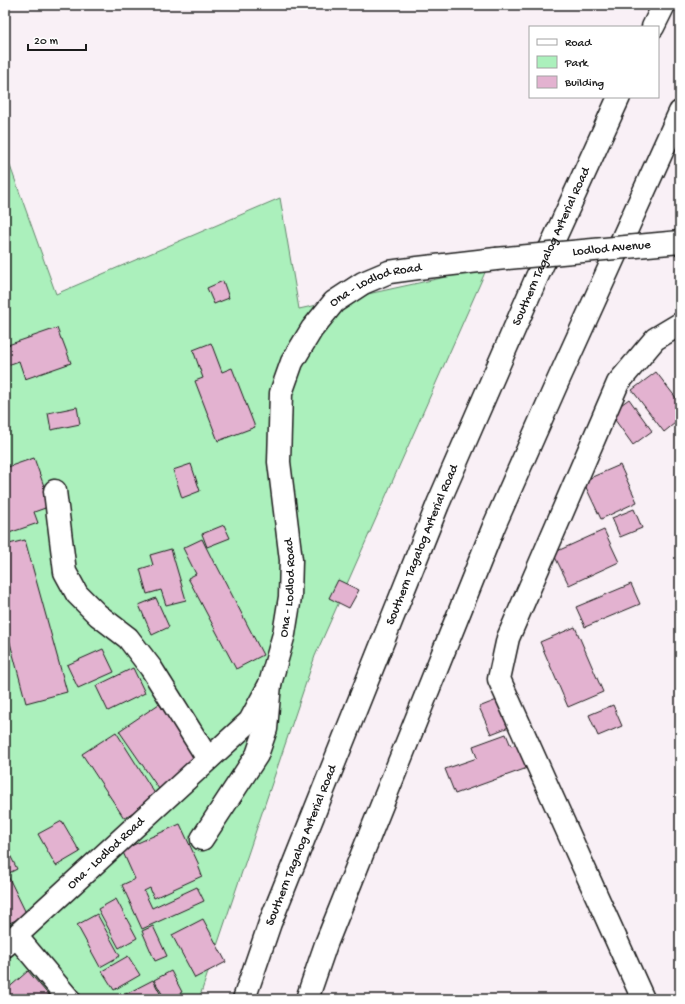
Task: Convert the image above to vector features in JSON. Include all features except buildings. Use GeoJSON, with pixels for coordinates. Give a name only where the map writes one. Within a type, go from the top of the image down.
{"type":"FeatureCollection","features":[{"type":"Feature","properties":{"kind":"main road"},"geometry":{"type":"LineString","coordinates":[[654,26],[664,5]]}},
{"type":"Feature","properties":{"kind":"main road","name":"Southern Tagalog Arterial Road"},"geometry":{"type":"LineString","coordinates":[[244,999],[270,923],[438,504],[619,98]]}},
{"type":"Feature","properties":{"kind":"main road"},"geometry":{"type":"LineString","coordinates":[[308,999],[326,944],[494,526],[680,112]]}},
{"type":"Feature","properties":{"kind":"main road","name":"Lodlod Avenue"},"geometry":{"type":"LineString","coordinates":[[496,259],[680,242]]}},
{"type":"Feature","properties":{"kind":"main road","name":"Ona - Lodlod Road"},"geometry":{"type":"LineString","coordinates":[[10,941],[250,721],[270,684],[284,634],[290,597],[291,560],[279,462],[281,394],[292,362],[312,329],[334,302],[363,284],[390,272],[496,259]]}},
{"type":"Feature","properties":{"kind":"main road"},"geometry":{"type":"LineString","coordinates":[[643,999],[499,679],[508,638],[618,383],[655,339],[680,324]]}},
{"type":"Feature","properties":{"kind":"main road"},"geometry":{"type":"LineString","coordinates":[[55,491],[64,572],[77,594],[98,615],[128,638],[151,668],[208,759]]}},
{"type":"Feature","properties":{"kind":"main road"},"geometry":{"type":"LineString","coordinates":[[202,839],[257,755],[266,728],[270,684]]}},
{"type":"Feature","properties":{"kind":"main road"},"geometry":{"type":"LineString","coordinates":[[10,941],[69,999]]}},
{"type":"Feature","properties":{"kind":"green space"},"geometry":{"type":"Polygon","coordinates":[[[5,152],[56,294],[280,198],[299,309],[487,268],[315,656],[199,999],[5,999],[5,152]]]}}]}
